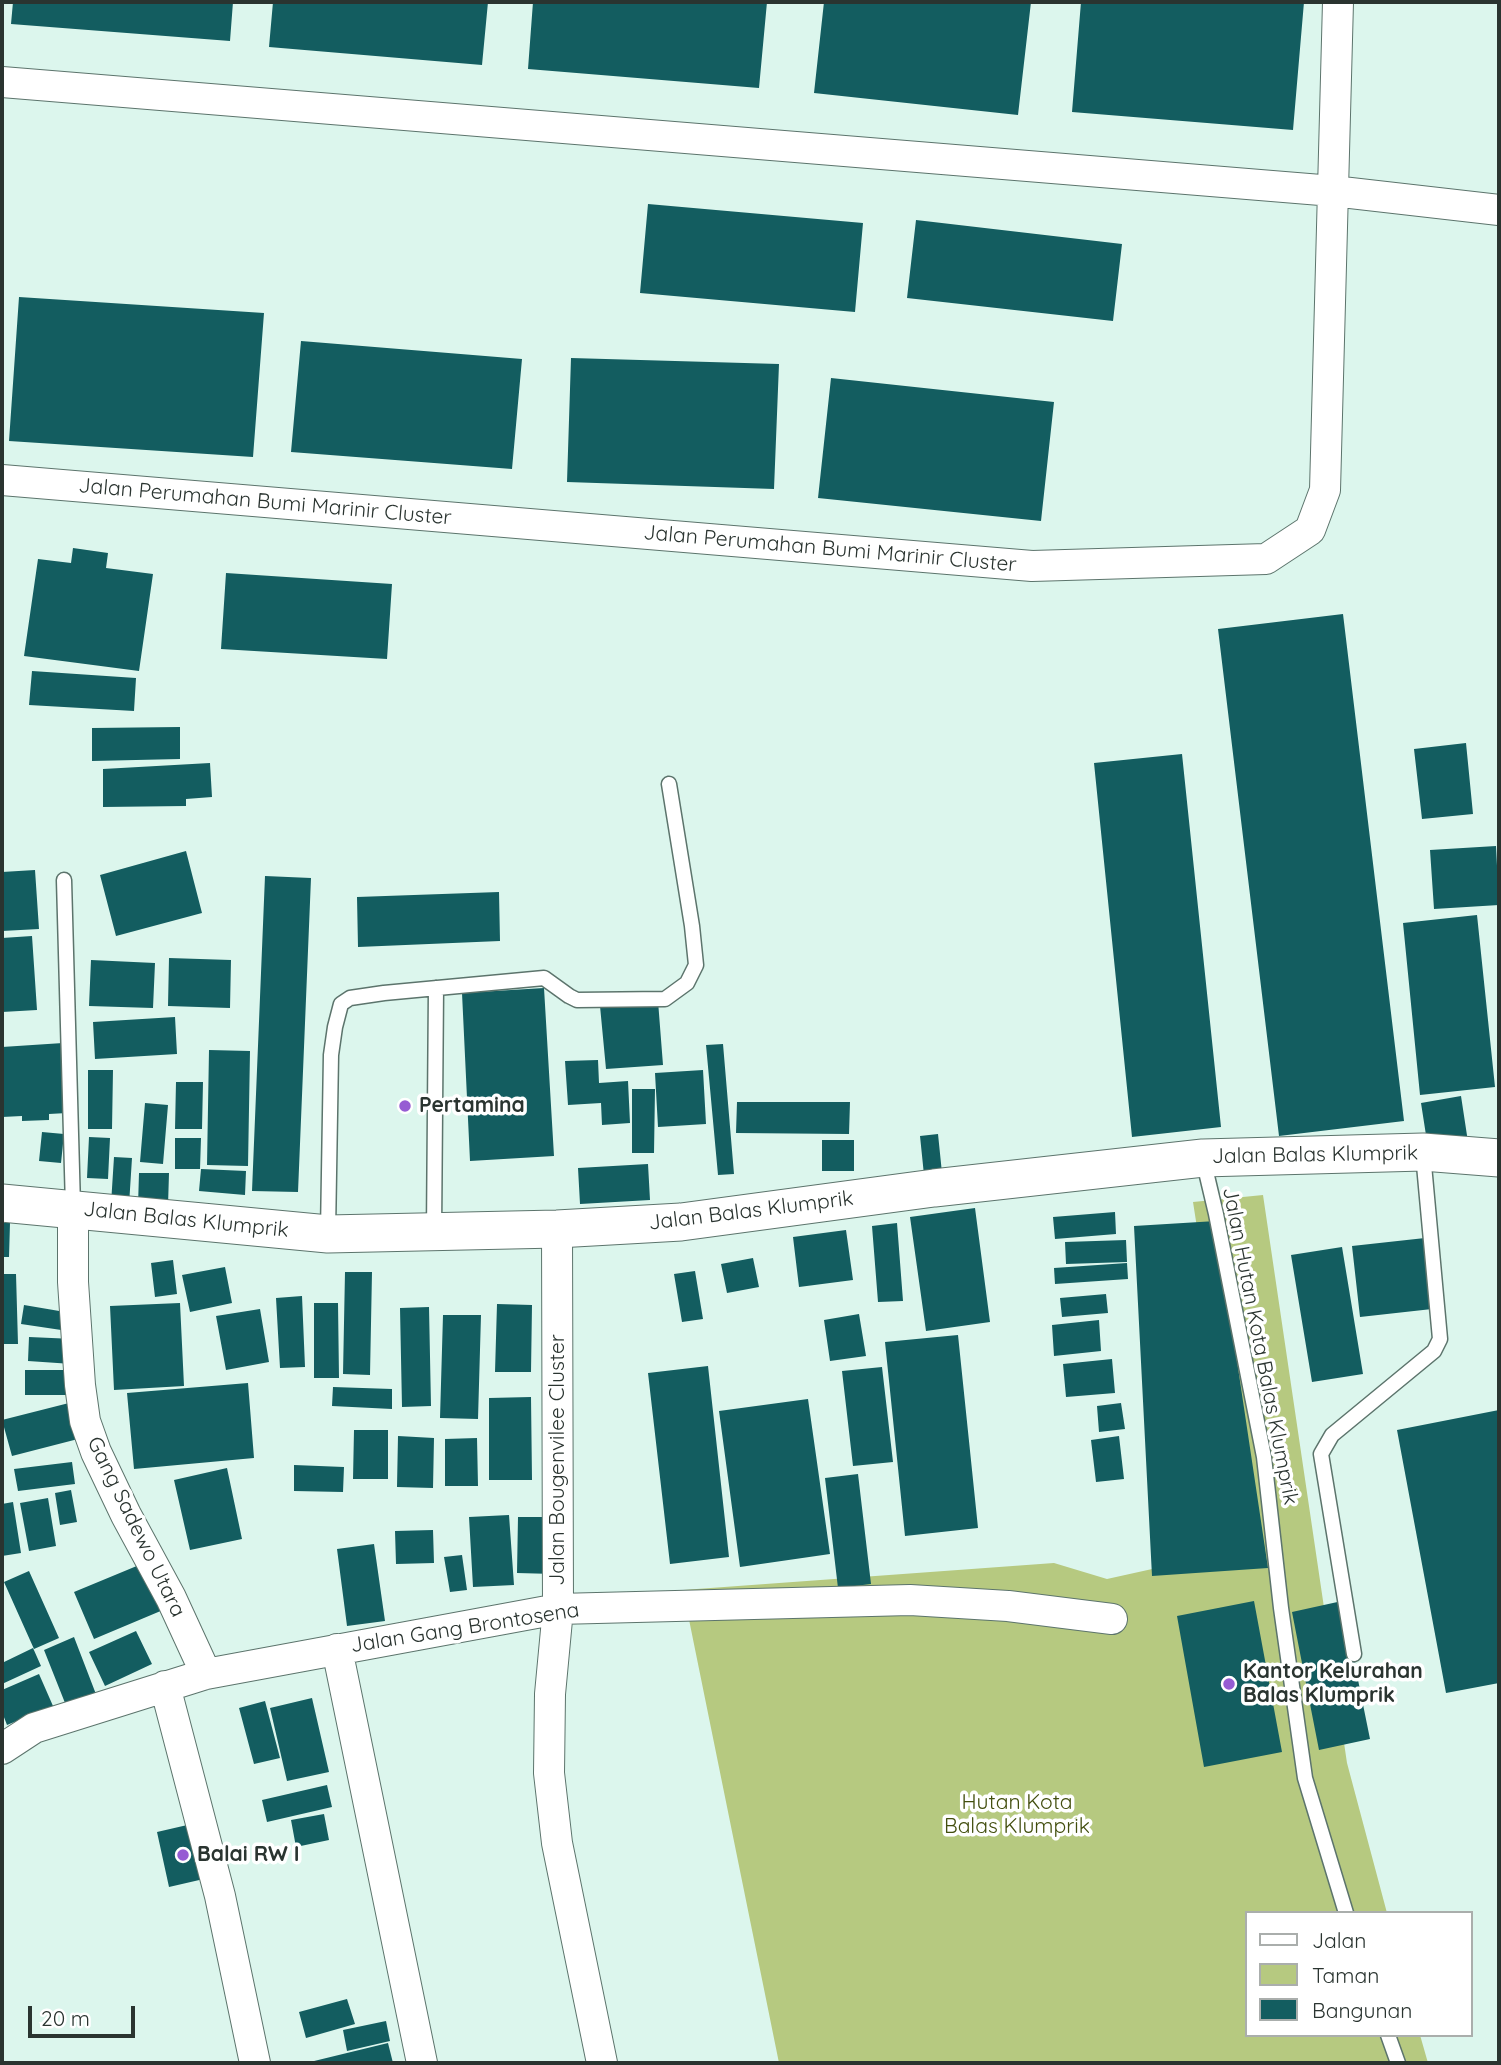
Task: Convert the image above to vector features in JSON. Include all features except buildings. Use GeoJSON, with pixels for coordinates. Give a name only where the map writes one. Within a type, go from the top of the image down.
{"type":"FeatureCollection","features":[{"type":"Feature","properties":{"kind":"street","name":"Jalan Perumahan Bumi Marinir Cluster"},"geometry":{"type":"LineString","coordinates":[[2,480],[1032,566],[1266,559],[1310,530],[1325,490],[1338,2]]}},
{"type":"Feature","properties":{"kind":"street"},"geometry":{"type":"LineString","coordinates":[[2,82],[1333,191],[1499,210]]}},
{"type":"Feature","properties":{"kind":"street","name":"Jalan Balas Klumprik"},"geometry":{"type":"LineString","coordinates":[[2,1203],[328,1234],[434,1233],[681,1222],[934,1188],[1203,1158],[1423,1152],[1499,1158]]}},
{"type":"Feature","properties":{"kind":"street","name":"Gang Sadewo Utara"},"geometry":{"type":"LineString","coordinates":[[73,1209],[74,1295],[85,1420],[96,1452],[126,1515],[171,1598],[206,1674]]}},
{"type":"Feature","properties":{"kind":"street","name":"Jalan Bougenvilee Cluster"},"geometry":{"type":"LineString","coordinates":[[557,1229],[558,1609],[550,1694],[549,1773],[557,1843],[602,2063]]}},
{"type":"Feature","properties":{"kind":"street","name":"Jalan Gang Brontosena"},"geometry":{"type":"LineString","coordinates":[[2,1749],[34,1728],[206,1674],[558,1609],[909,1600],[1007,1606],[1112,1619]]}},
{"type":"Feature","properties":{"kind":"street"},"geometry":{"type":"LineString","coordinates":[[337,1649],[422,2063]]}},
{"type":"Feature","properties":{"kind":"street"},"geometry":{"type":"LineString","coordinates":[[165,1686],[220,1896],[255,2063]]}},
{"type":"Feature","properties":{"kind":"lane"},"geometry":{"type":"LineString","coordinates":[[328,1234],[331,1055],[341,1004],[349,998],[544,978],[577,999],[665,999],[687,983],[695,965],[692,926],[669,784]]}},
{"type":"Feature","properties":{"kind":"lane"},"geometry":{"type":"LineString","coordinates":[[65,880],[73,1209]]}},
{"type":"Feature","properties":{"kind":"lane"},"geometry":{"type":"LineString","coordinates":[[434,1233],[436,988]]}},
{"type":"Feature","properties":{"kind":"lane"},"geometry":{"type":"LineString","coordinates":[[1354,1654],[1321,1454],[1332,1435],[1434,1351],[1440,1339],[1423,1152]]}},
{"type":"Feature","properties":{"kind":"lane","name":"Jalan Hutan Kota Balas Klumprik"},"geometry":{"type":"LineString","coordinates":[[1203,1158],[1264,1457],[1281,1608],[1305,1779],[1345,1911]]}},
{"type":"Feature","properties":{"kind":"lane"},"geometry":{"type":"LineString","coordinates":[[1389,2037],[1398,2063]]}},
{"type":"Feature","properties":{"kind":"green space","name":"Hutan Kota Balas Klumprik"},"geometry":{"type":"Polygon","coordinates":[[[1263,1195],[1347,1763],[1386,1911],[1246,1911],[1246,2037],[1421,2037],[1428,2063],[779,2063],[683,1590],[1054,1563],[1107,1579],[1247,1548],[1193,1202],[1263,1195]]]}},
{"type":"Feature","properties":{"kind":"place","name":"Pertamina"},"geometry":{"type":"Point","coordinates":[405,1106]}},
{"type":"Feature","properties":{"kind":"place","name":"Kantor Kelurahan Balas Klumprik"},"geometry":{"type":"Point","coordinates":[1229,1684]}},
{"type":"Feature","properties":{"kind":"place","name":"Balai RW I"},"geometry":{"type":"Point","coordinates":[183,1855]}}]}
